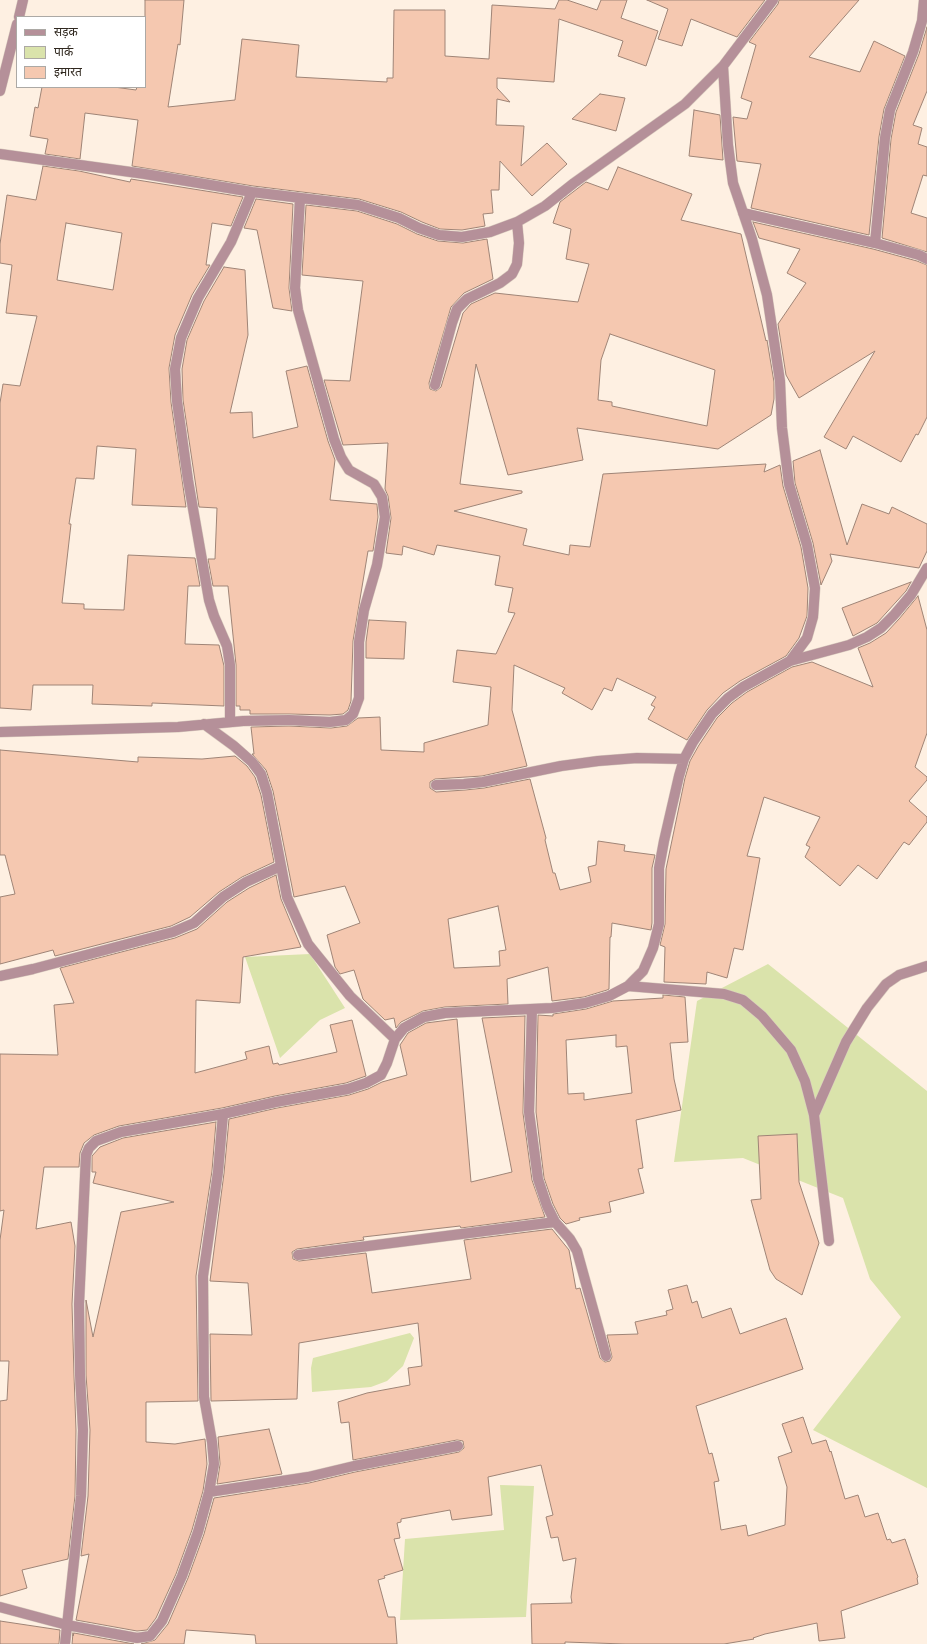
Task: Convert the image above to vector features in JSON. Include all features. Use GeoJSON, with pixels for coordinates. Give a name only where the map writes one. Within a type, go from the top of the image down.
{"type":"FeatureCollection","features":[{"type":"Feature","properties":{"kind":"street"},"geometry":{"type":"LineString","coordinates":[[19,16],[23,0]]}},
{"type":"Feature","properties":{"kind":"street"},"geometry":{"type":"LineString","coordinates":[[0,154],[145,174],[252,192],[358,205],[399,218],[419,228],[439,235],[462,237],[490,232],[517,222],[545,206],[574,183],[685,104],[723,66],[773,0]]}},
{"type":"Feature","properties":{"kind":"street"},"geometry":{"type":"LineString","coordinates":[[875,243],[885,138],[890,110],[915,45],[922,21],[924,0]]}},
{"type":"Feature","properties":{"kind":"street"},"geometry":{"type":"LineString","coordinates":[[0,91],[16,28]]}},
{"type":"Feature","properties":{"kind":"street"},"geometry":{"type":"LineString","coordinates":[[723,66],[730,157],[734,184],[768,295],[780,381],[782,428],[789,484],[807,545],[815,588],[813,617],[807,638],[790,661]]}},
{"type":"Feature","properties":{"kind":"street"},"geometry":{"type":"LineString","coordinates":[[230,722],[230,665],[227,646],[209,600],[188,480],[177,401],[175,369],[181,338],[198,298],[231,242],[252,192]]}},
{"type":"Feature","properties":{"kind":"street"},"geometry":{"type":"LineString","coordinates":[[0,732],[178,727],[230,722],[289,720],[330,722],[346,720],[353,714],[359,698],[359,642],[364,610],[377,565],[385,517],[382,497],[374,484],[350,470],[341,457],[334,439],[308,348],[298,310],[295,288],[300,198]]}},
{"type":"Feature","properties":{"kind":"street"},"geometry":{"type":"LineString","coordinates":[[743,213],[875,243],[920,255],[927,259]]}},
{"type":"Feature","properties":{"kind":"street"},"geometry":{"type":"LineString","coordinates":[[435,385],[457,309],[467,299],[500,283],[512,274],[517,264],[520,242],[517,222]]}},
{"type":"Feature","properties":{"kind":"street"},"geometry":{"type":"LineString","coordinates":[[65,1644],[81,1496],[83,1430],[80,1375],[79,1304],[86,1155],[89,1148],[96,1141],[108,1135],[348,1089],[366,1083],[381,1075],[387,1064],[395,1039],[404,1028],[424,1017],[446,1013],[552,1008],[585,1003],[609,996],[628,986],[643,971],[653,948],[659,924],[659,868],[684,759],[712,714],[728,698],[743,687],[790,661],[849,645],[867,637],[881,628],[911,595],[927,568]]}},
{"type":"Feature","properties":{"kind":"street"},"geometry":{"type":"LineString","coordinates":[[204,724],[234,746],[252,762],[261,774],[267,793],[287,897],[308,944],[350,996],[395,1039]]}},
{"type":"Feature","properties":{"kind":"street"},"geometry":{"type":"LineString","coordinates":[[436,785],[483,782],[561,766],[598,761],[637,758],[684,759]]}},
{"type":"Feature","properties":{"kind":"street"},"geometry":{"type":"LineString","coordinates":[[0,976],[33,969],[173,932],[194,923],[223,897],[246,882],[282,866]]}},
{"type":"Feature","properties":{"kind":"street"},"geometry":{"type":"LineString","coordinates":[[814,1115],[846,1042],[867,1008],[886,984],[899,975],[927,966]]}},
{"type":"Feature","properties":{"kind":"street"},"geometry":{"type":"LineString","coordinates":[[628,986],[724,994],[743,1000],[762,1016],[791,1050],[805,1081],[814,1115],[829,1241]]}},
{"type":"Feature","properties":{"kind":"street"},"geometry":{"type":"LineString","coordinates":[[532,1009],[529,1112],[538,1179],[547,1206],[555,1222],[570,1238],[577,1251],[606,1356]]}},
{"type":"Feature","properties":{"kind":"street"},"geometry":{"type":"LineString","coordinates":[[0,1607],[67,1625],[137,1638],[150,1636],[162,1621],[182,1576],[209,1492],[214,1464],[212,1442],[204,1397],[203,1276],[217,1179],[223,1114]]}},
{"type":"Feature","properties":{"kind":"street"},"geometry":{"type":"LineString","coordinates":[[298,1255],[555,1222]]}},
{"type":"Feature","properties":{"kind":"street"},"geometry":{"type":"LineString","coordinates":[[209,1492],[308,1477],[354,1466],[458,1446]]}},
{"type":"Feature","properties":{"kind":"green space"},"geometry":{"type":"Polygon","coordinates":[[[310,954],[345,1008],[320,1020],[280,1058],[245,957],[310,954]]]}},
{"type":"Feature","properties":{"kind":"green space"},"geometry":{"type":"Polygon","coordinates":[[[768,964],[927,1091],[927,1488],[813,1430],[901,1317],[870,1279],[843,1198],[743,1158],[674,1162],[697,1001],[768,964]]]}},
{"type":"Feature","properties":{"kind":"green space"},"geometry":{"type":"Polygon","coordinates":[[[410,1333],[414,1338],[403,1366],[387,1381],[371,1387],[312,1392],[311,1368],[313,1358],[410,1333]]]}},
{"type":"Feature","properties":{"kind":"green space"},"geometry":{"type":"Polygon","coordinates":[[[500,1485],[534,1486],[526,1617],[400,1620],[405,1539],[504,1530],[500,1485]]]}},
{"type":"Feature","properties":{"kind":"building"},"geometry":{"type":"Polygon","coordinates":[[[145,0],[184,0],[180,45],[178,44],[168,107],[235,100],[242,39],[299,45],[296,77],[387,82],[387,78],[393,78],[394,10],[445,10],[445,56],[489,59],[492,5],[555,9],[559,0],[567,0],[597,10],[601,0],[627,0],[621,18],[658,31],[646,66],[618,56],[623,41],[559,19],[554,82],[497,78],[497,88],[510,102],[497,99],[496,125],[524,126],[521,166],[547,143],[567,164],[532,196],[500,161],[499,190],[491,190],[493,213],[483,214],[485,226],[462,230],[440,229],[401,212],[359,199],[253,186],[132,166],[138,120],[85,113],[80,159],[45,154],[48,139],[30,136],[35,107],[38,108],[42,88],[121,88],[136,90],[137,88],[146,88],[145,0]]]}},
{"type":"Feature","properties":{"kind":"building"},"geometry":{"type":"Polygon","coordinates":[[[647,0],[765,0],[737,37],[691,19],[682,46],[658,39],[668,9],[647,0]]]}},
{"type":"Feature","properties":{"kind":"building"},"geometry":{"type":"Polygon","coordinates":[[[779,0],[859,0],[809,57],[860,72],[874,41],[905,56],[884,109],[879,137],[869,235],[751,208],[761,164],[737,161],[733,117],[747,119],[752,102],[741,98],[756,45],[749,42],[778,4],[779,0]]]}},
{"type":"Feature","properties":{"kind":"building"},"geometry":{"type":"Polygon","coordinates":[[[927,27],[927,91],[913,125],[922,128],[918,144],[927,147],[927,176],[923,175],[911,213],[927,218],[927,252],[882,238],[891,139],[896,112],[919,54],[927,27]]]}},
{"type":"Feature","properties":{"kind":"building"},"geometry":{"type":"Polygon","coordinates":[[[600,94],[625,98],[616,131],[572,119],[600,94]]]}},
{"type":"Feature","properties":{"kind":"building"},"geometry":{"type":"Polygon","coordinates":[[[694,110],[720,115],[723,160],[689,156],[694,110]]]}},
{"type":"Feature","properties":{"kind":"building"},"geometry":{"type":"Polygon","coordinates":[[[43,166],[79,171],[130,182],[131,179],[243,197],[231,226],[212,223],[206,265],[210,265],[192,295],[175,335],[169,368],[171,402],[186,507],[132,505],[136,449],[97,446],[94,479],[76,478],[69,524],[71,524],[62,603],[84,604],[84,609],[124,610],[128,555],[195,558],[200,586],[188,586],[185,644],[219,645],[224,666],[224,706],[152,703],[152,706],[92,704],[93,685],[33,685],[31,710],[0,708],[0,403],[3,384],[20,386],[37,316],[6,313],[12,265],[0,263],[0,244],[7,195],[36,200],[43,166]],[[66,223],[57,280],[113,290],[122,233],[66,223]]]}},
{"type":"Feature","properties":{"kind":"building"},"geometry":{"type":"Polygon","coordinates":[[[618,167],[692,194],[681,220],[741,234],[766,341],[767,340],[774,382],[774,399],[771,415],[718,449],[577,428],[583,460],[508,475],[476,364],[460,484],[522,491],[522,493],[454,511],[527,529],[523,545],[569,555],[570,545],[590,547],[603,474],[766,464],[764,472],[780,465],[783,486],[801,547],[808,588],[807,616],[799,638],[786,656],[740,681],[723,693],[707,710],[687,740],[648,719],[655,707],[651,705],[656,697],[617,678],[612,691],[604,688],[592,710],[562,693],[565,688],[514,665],[512,710],[527,766],[482,776],[435,779],[430,782],[430,788],[436,792],[465,790],[530,779],[546,838],[545,840],[553,873],[555,873],[560,890],[591,882],[588,867],[596,865],[598,841],[625,845],[624,851],[655,855],[652,868],[651,930],[612,923],[610,937],[609,989],[607,990],[584,997],[552,1001],[548,967],[507,979],[508,1004],[445,1007],[423,1011],[401,1022],[396,1028],[394,1018],[385,1020],[363,999],[354,970],[340,974],[335,967],[327,935],[360,923],[345,886],[294,897],[273,791],[266,770],[252,754],[254,754],[251,727],[289,726],[331,728],[347,726],[358,718],[380,717],[381,750],[424,752],[424,743],[488,725],[491,687],[453,682],[457,650],[496,654],[515,613],[508,612],[513,588],[495,585],[500,556],[437,545],[434,555],[403,546],[402,555],[386,553],[391,518],[388,496],[385,489],[388,443],[343,445],[324,380],[350,381],[363,281],[302,275],[306,205],[357,211],[397,224],[417,234],[438,241],[463,243],[487,239],[493,279],[464,293],[451,307],[429,383],[430,389],[436,391],[441,387],[463,313],[471,304],[495,293],[578,302],[589,264],[566,259],[571,229],[553,223],[560,202],[586,182],[608,190],[618,167]],[[610,334],[601,360],[598,400],[612,402],[612,406],[707,426],[715,370],[610,334]],[[498,906],[448,919],[454,968],[500,966],[499,951],[506,950],[498,906]]]}},
{"type":"Feature","properties":{"kind":"building"},"geometry":{"type":"Polygon","coordinates":[[[256,199],[293,204],[289,288],[292,311],[273,308],[257,230],[244,228],[256,199]]]}},
{"type":"Feature","properties":{"kind":"building"},"geometry":{"type":"Polygon","coordinates":[[[753,222],[873,249],[927,265],[927,417],[918,435],[916,434],[901,462],[853,436],[846,449],[824,437],[875,351],[799,398],[786,375],[778,324],[806,283],[787,273],[800,249],[759,238],[753,222]]]}},
{"type":"Feature","properties":{"kind":"building"},"geometry":{"type":"Polygon","coordinates":[[[224,267],[245,270],[248,335],[230,413],[252,412],[253,438],[298,427],[286,371],[307,366],[328,441],[335,460],[330,500],[377,504],[378,517],[373,551],[368,551],[353,641],[351,701],[348,710],[343,714],[250,714],[250,710],[240,710],[240,706],[236,706],[236,665],[228,586],[213,586],[208,559],[215,559],[217,508],[199,507],[183,400],[182,369],[187,340],[204,301],[224,267]]]}},
{"type":"Feature","properties":{"kind":"building"},"geometry":{"type":"Polygon","coordinates":[[[820,450],[847,545],[862,504],[889,514],[892,507],[927,524],[927,551],[919,568],[830,554],[832,561],[821,585],[813,543],[795,483],[793,461],[820,450]]]}},
{"type":"Feature","properties":{"kind":"building"},"geometry":{"type":"Polygon","coordinates":[[[911,582],[906,591],[877,623],[853,636],[842,608],[911,582]]]}},
{"type":"Feature","properties":{"kind":"building"},"geometry":{"type":"Polygon","coordinates":[[[918,596],[927,630],[927,733],[915,767],[927,777],[927,780],[909,801],[927,817],[927,822],[909,845],[904,842],[877,879],[858,865],[840,886],[805,857],[810,847],[806,845],[820,817],[764,797],[747,856],[760,858],[743,950],[734,948],[727,978],[707,972],[706,984],[664,982],[665,947],[660,945],[665,924],[666,869],[685,778],[690,761],[699,745],[717,718],[732,703],[747,692],[792,667],[812,662],[873,687],[858,648],[870,643],[886,633],[918,596]]]}},
{"type":"Feature","properties":{"kind":"building"},"geometry":{"type":"Polygon","coordinates":[[[369,620],[406,622],[404,659],[366,658],[366,642],[369,620]]]}},
{"type":"Feature","properties":{"kind":"building"},"geometry":{"type":"Polygon","coordinates":[[[0,750],[138,762],[138,757],[202,759],[235,756],[247,766],[255,777],[261,795],[274,862],[242,877],[219,892],[190,917],[171,926],[55,956],[53,950],[0,964],[0,897],[15,894],[5,855],[0,855],[0,750]]]}},
{"type":"Feature","properties":{"kind":"building"},"geometry":{"type":"Polygon","coordinates":[[[276,875],[281,899],[301,947],[243,957],[240,1003],[196,1000],[195,1073],[247,1059],[245,1052],[269,1046],[273,1064],[278,1063],[279,1065],[337,1052],[330,1025],[352,1020],[366,1076],[346,1083],[275,1096],[222,1108],[119,1126],[94,1135],[84,1143],[80,1153],[79,1167],[44,1167],[36,1229],[71,1222],[75,1246],[72,1304],[76,1430],[75,1496],[68,1559],[22,1570],[27,1588],[0,1596],[0,1401],[7,1400],[9,1361],[0,1361],[0,1240],[4,1210],[0,1211],[0,1054],[58,1055],[54,1005],[74,1003],[60,968],[175,938],[197,929],[227,902],[249,888],[276,875]]]}},
{"type":"Feature","properties":{"kind":"building"},"geometry":{"type":"Polygon","coordinates":[[[663,995],[685,997],[688,1042],[670,1043],[674,1079],[681,1110],[636,1120],[643,1168],[638,1169],[644,1193],[609,1202],[611,1212],[579,1218],[580,1220],[566,1224],[560,1218],[553,1204],[544,1178],[536,1112],[538,1015],[553,1016],[553,1014],[586,1009],[613,1001],[663,998],[663,995]],[[616,1035],[566,1040],[568,1094],[584,1093],[584,1100],[632,1093],[627,1046],[616,1047],[616,1035]]]}},
{"type":"Feature","properties":{"kind":"building"},"geometry":{"type":"Polygon","coordinates":[[[525,1016],[523,1113],[532,1180],[545,1217],[461,1228],[460,1226],[363,1237],[364,1240],[297,1249],[292,1252],[293,1259],[299,1261],[366,1253],[372,1293],[471,1279],[464,1240],[552,1229],[569,1250],[576,1289],[580,1288],[600,1358],[605,1362],[610,1361],[612,1357],[607,1335],[638,1334],[635,1322],[667,1315],[666,1311],[673,1309],[668,1290],[687,1285],[692,1303],[697,1301],[702,1318],[731,1308],[740,1334],[786,1318],[803,1369],[696,1406],[709,1454],[712,1453],[719,1481],[714,1482],[721,1530],[746,1525],[748,1536],[785,1525],[787,1487],[778,1457],[792,1452],[782,1424],[803,1417],[812,1444],[826,1440],[830,1452],[831,1451],[845,1499],[858,1495],[865,1517],[878,1513],[887,1540],[890,1539],[892,1543],[905,1539],[918,1577],[918,1584],[841,1611],[845,1638],[819,1641],[817,1623],[765,1634],[753,1638],[754,1639],[724,1644],[625,1644],[565,1642],[565,1644],[532,1644],[531,1604],[572,1603],[571,1597],[576,1558],[563,1561],[558,1537],[551,1538],[546,1517],[553,1515],[541,1465],[488,1477],[492,1515],[452,1520],[450,1510],[401,1519],[401,1522],[397,1523],[400,1538],[394,1539],[403,1570],[384,1576],[385,1578],[378,1580],[388,1617],[395,1617],[397,1644],[256,1644],[255,1635],[186,1630],[184,1644],[141,1644],[155,1640],[168,1624],[188,1578],[204,1534],[214,1498],[309,1483],[355,1472],[459,1452],[464,1448],[463,1441],[457,1440],[353,1460],[349,1422],[341,1423],[338,1402],[367,1393],[410,1385],[408,1368],[422,1366],[418,1323],[299,1343],[297,1399],[211,1401],[210,1334],[252,1335],[248,1283],[210,1281],[224,1173],[229,1119],[277,1108],[349,1095],[368,1089],[382,1082],[407,1075],[400,1045],[408,1033],[426,1023],[457,1019],[471,1182],[512,1172],[482,1018],[525,1016]]]}},
{"type":"Feature","properties":{"kind":"building"},"geometry":{"type":"Polygon","coordinates":[[[216,1122],[212,1171],[196,1276],[198,1401],[146,1402],[146,1442],[175,1444],[205,1439],[207,1464],[203,1491],[192,1530],[176,1574],[156,1618],[147,1630],[137,1631],[76,1620],[89,1554],[81,1556],[88,1496],[90,1430],[86,1375],[86,1300],[93,1337],[121,1212],[174,1202],[93,1183],[96,1172],[92,1172],[92,1156],[100,1147],[123,1138],[216,1122]]]}},
{"type":"Feature","properties":{"kind":"building"},"geometry":{"type":"Polygon","coordinates":[[[797,1134],[799,1182],[819,1243],[802,1295],[776,1279],[770,1270],[751,1200],[761,1199],[758,1136],[797,1134]]]}},
{"type":"Feature","properties":{"kind":"building"},"geometry":{"type":"Polygon","coordinates":[[[269,1429],[282,1474],[217,1484],[220,1464],[218,1437],[269,1429]]]}},
{"type":"Feature","properties":{"kind":"building"},"geometry":{"type":"Polygon","coordinates":[[[0,1621],[60,1630],[59,1644],[0,1644],[0,1621]]]}},
{"type":"Feature","properties":{"kind":"building"},"geometry":{"type":"Polygon","coordinates":[[[73,1633],[73,1636],[74,1633],[134,1644],[72,1644],[73,1633]]]}}]}
